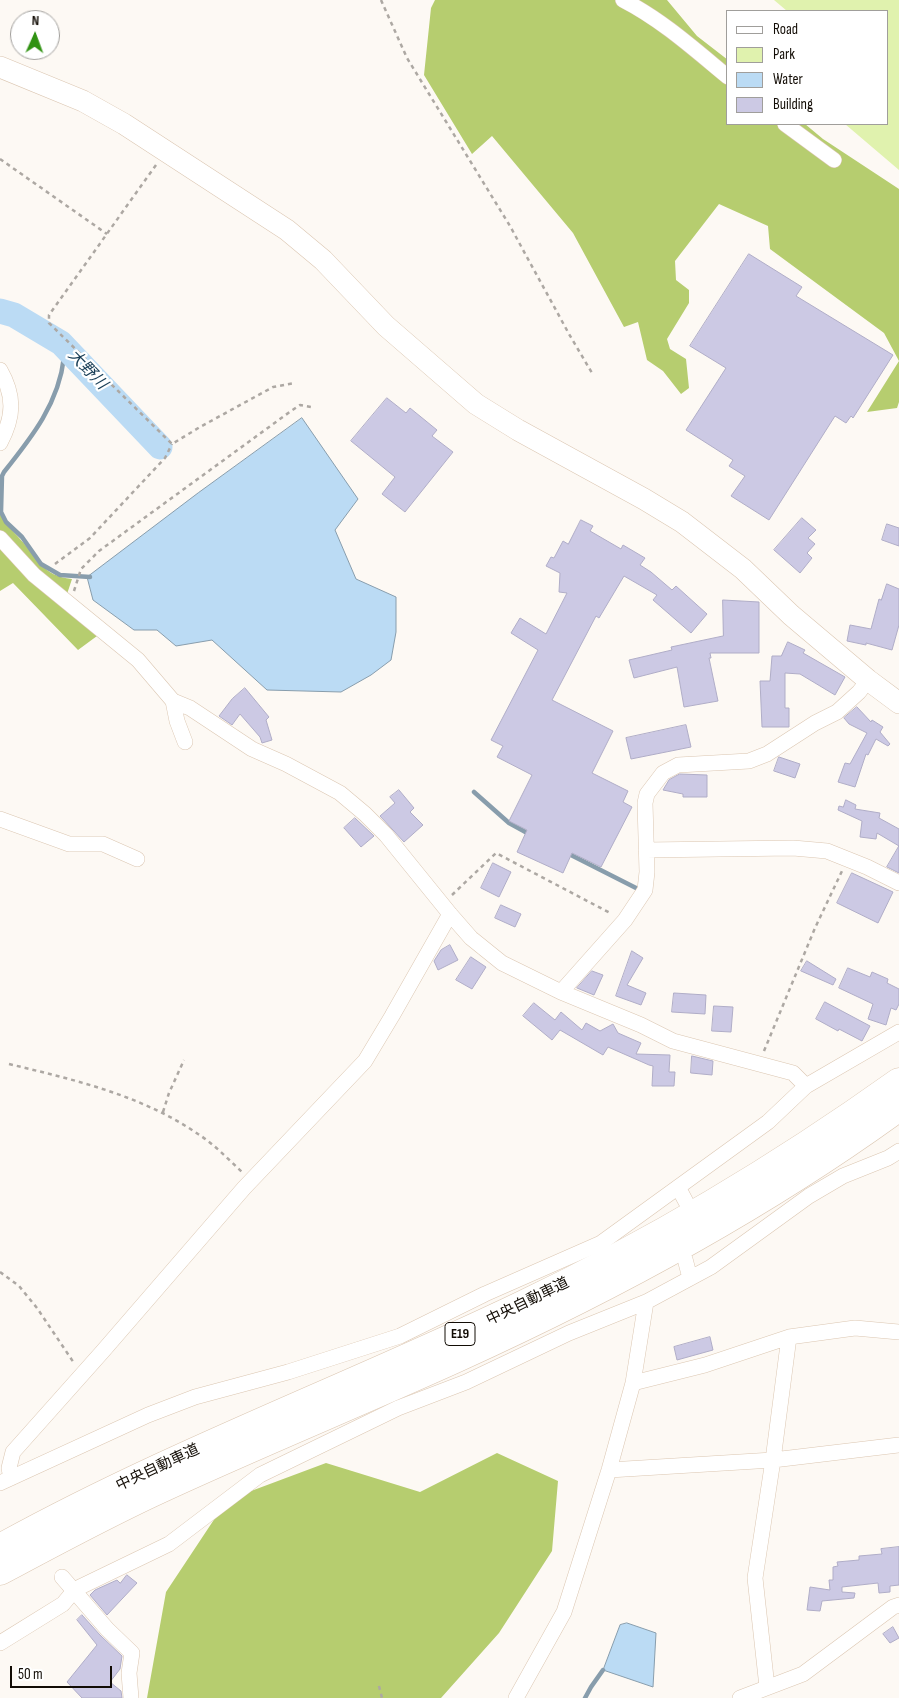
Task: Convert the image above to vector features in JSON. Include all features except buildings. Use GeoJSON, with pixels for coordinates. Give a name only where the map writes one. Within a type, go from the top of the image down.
{"type":"FeatureCollection","features":[{"type":"Feature","properties":{"kind":"highway","name":"中央自動車道"},"geometry":{"type":"LineString","coordinates":[[0,1548],[147,1473],[448,1340],[598,1268],[690,1218],[760,1176],[853,1115],[899,1082]]}},
{"type":"Feature","properties":{"kind":"highway","name":"中央自動車道"},"geometry":{"type":"LineString","coordinates":[[0,1571],[156,1491],[457,1358],[608,1284],[698,1236],[772,1192],[899,1107]]}},
{"type":"Feature","properties":{"kind":"street"},"geometry":{"type":"LineString","coordinates":[[623,0],[647,12],[668,27],[726,75]]}},
{"type":"Feature","properties":{"kind":"street"},"geometry":{"type":"LineString","coordinates":[[0,67],[83,101],[124,124],[287,230],[323,260],[386,326],[476,404],[518,430],[682,522],[743,569],[791,615],[868,680],[899,703]]}},
{"type":"Feature","properties":{"kind":"street"},"geometry":{"type":"LineString","coordinates":[[786,125],[834,160]]}},
{"type":"Feature","properties":{"kind":"street"},"geometry":{"type":"LineString","coordinates":[[0,370],[12,402],[8,428],[0,443]]}},
{"type":"Feature","properties":{"kind":"street"},"geometry":{"type":"LineString","coordinates":[[0,538],[34,575],[100,627],[138,660],[173,701],[190,708],[252,749],[286,764],[340,793],[365,814],[386,835],[471,938],[502,963],[561,992],[673,1041],[793,1073],[806,1086]]}},
{"type":"Feature","properties":{"kind":"street"},"geometry":{"type":"LineString","coordinates":[[561,992],[625,920],[645,890],[645,802],[647,794],[663,774],[678,764],[749,761],[767,754],[815,723],[837,712],[859,692],[868,680]]}},
{"type":"Feature","properties":{"kind":"street"},"geometry":{"type":"LineString","coordinates":[[173,701],[177,721],[185,742]]}},
{"type":"Feature","properties":{"kind":"street"},"geometry":{"type":"LineString","coordinates":[[0,819],[69,844],[103,844],[137,859]]}},
{"type":"Feature","properties":{"kind":"street"},"geometry":{"type":"LineString","coordinates":[[646,850],[793,848],[827,851],[899,884]]}},
{"type":"Feature","properties":{"kind":"street"},"geometry":{"type":"LineString","coordinates":[[5,1480],[13,1452],[251,1180],[365,1060],[392,1016],[446,909]]}},
{"type":"Feature","properties":{"kind":"street"},"geometry":{"type":"LineString","coordinates":[[5,1480],[148,1415],[195,1397],[288,1372],[400,1336],[485,1294],[601,1243],[768,1122],[806,1086],[899,1032]]}},
{"type":"Feature","properties":{"kind":"street"},"geometry":{"type":"LineString","coordinates":[[0,1643],[63,1604],[73,1592],[169,1544],[260,1475],[398,1408],[466,1382],[569,1333],[646,1302],[711,1267],[809,1196],[843,1176],[888,1158],[899,1151]]}},
{"type":"Feature","properties":{"kind":"street"},"geometry":{"type":"LineString","coordinates":[[678,1187],[686,1202]]}},
{"type":"Feature","properties":{"kind":"street"},"geometry":{"type":"LineString","coordinates":[[685,1259],[690,1278]]}},
{"type":"Feature","properties":{"kind":"street"},"geometry":{"type":"LineString","coordinates":[[516,1698],[564,1612],[609,1470],[633,1383],[646,1302]]}},
{"type":"Feature","properties":{"kind":"street"},"geometry":{"type":"LineString","coordinates":[[633,1383],[705,1365],[789,1338],[855,1328],[899,1332]]}},
{"type":"Feature","properties":{"kind":"street"},"geometry":{"type":"LineString","coordinates":[[767,1687],[755,1578],[789,1338]]}},
{"type":"Feature","properties":{"kind":"street"},"geometry":{"type":"LineString","coordinates":[[609,1470],[773,1460],[899,1445]]}},
{"type":"Feature","properties":{"kind":"street"},"geometry":{"type":"LineString","coordinates":[[62,1577],[106,1629],[132,1653],[129,1673],[131,1698]]}},
{"type":"Feature","properties":{"kind":"street"},"geometry":{"type":"LineString","coordinates":[[740,1698],[803,1674],[893,1607],[899,1605]]}},
{"type":"Feature","properties":{"kind":"path"},"geometry":{"type":"LineString","coordinates":[[380,0],[407,58],[510,226],[592,373]]}},
{"type":"Feature","properties":{"kind":"path"},"geometry":{"type":"LineString","coordinates":[[165,151],[49,315],[49,323],[172,444]]}},
{"type":"Feature","properties":{"kind":"path"},"geometry":{"type":"LineString","coordinates":[[0,159],[107,234]]}},
{"type":"Feature","properties":{"kind":"path"},"geometry":{"type":"LineString","coordinates":[[55,564],[90,538],[165,458],[172,444],[273,387],[294,382]]}},
{"type":"Feature","properties":{"kind":"path"},"geometry":{"type":"LineString","coordinates":[[75,585],[81,569],[99,551],[291,411],[300,405],[311,407]]}},
{"type":"Feature","properties":{"kind":"path"},"geometry":{"type":"LineString","coordinates":[[446,909],[496,853],[625,920]]}},
{"type":"Feature","properties":{"kind":"path"},"geometry":{"type":"LineString","coordinates":[[758,1064],[815,928],[848,859]]}},
{"type":"Feature","properties":{"kind":"path"},"geometry":{"type":"LineString","coordinates":[[162,1112],[184,1060]]}},
{"type":"Feature","properties":{"kind":"path"},"geometry":{"type":"LineString","coordinates":[[9,1064],[75,1080],[154,1107],[200,1135],[251,1180]]}},
{"type":"Feature","properties":{"kind":"path"},"geometry":{"type":"LineString","coordinates":[[0,1272],[18,1286],[37,1308],[82,1375]]}},
{"type":"Feature","properties":{"kind":"path"},"geometry":{"type":"LineString","coordinates":[[379,1686],[382,1698]]}},
{"type":"Feature","properties":{"kind":"green space"},"geometry":{"type":"Polygon","coordinates":[[[435,0],[667,0],[697,36],[726,58],[726,125],[806,125],[823,139],[899,189],[899,361],[884,333],[770,249],[768,226],[719,204],[675,261],[676,280],[689,290],[689,303],[667,339],[670,349],[686,359],[689,388],[681,394],[663,371],[647,360],[638,322],[624,327],[573,233],[492,136],[472,154],[424,75],[431,8],[435,0]]]}},
{"type":"Feature","properties":{"kind":"green space"},"geometry":{"type":"Polygon","coordinates":[[[774,0],[899,0],[899,170],[846,125],[889,125],[889,10],[786,10],[774,0]]]}},
{"type":"Feature","properties":{"kind":"green space"},"geometry":{"type":"Polygon","coordinates":[[[899,361],[899,402],[897,408],[867,412],[899,361]]]}},
{"type":"Feature","properties":{"kind":"green space"},"geometry":{"type":"Polygon","coordinates":[[[0,514],[47,570],[62,577],[72,579],[67,594],[97,636],[78,650],[13,583],[0,591],[0,514]]]}},
{"type":"Feature","properties":{"kind":"green space"},"geometry":{"type":"Polygon","coordinates":[[[497,1453],[558,1481],[552,1551],[499,1633],[441,1698],[147,1698],[166,1592],[227,1500],[326,1463],[420,1492],[497,1453]]]}},
{"type":"Feature","properties":{"kind":"water"},"geometry":{"type":"Polygon","coordinates":[[[302,418],[358,499],[335,530],[356,579],[396,597],[396,632],[391,660],[371,675],[341,692],[267,690],[212,640],[176,646],[157,630],[134,630],[93,600],[87,577],[198,493],[302,418]]]}},
{"type":"Feature","properties":{"kind":"water"},"geometry":{"type":"Polygon","coordinates":[[[627,1623],[656,1633],[653,1687],[603,1670],[620,1625],[627,1623]]]}},
{"type":"Feature","properties":{"kind":"waterway","name":"大野川"},"geometry":{"type":"LineString","coordinates":[[0,311],[14,315],[61,343],[160,447]]}},
{"type":"Feature","properties":{"kind":"waterway"},"geometry":{"type":"LineString","coordinates":[[61,343],[60,351],[64,357],[61,374],[50,404],[43,419],[2,476],[1,512],[6,522],[22,537],[41,564],[60,575],[90,577]]}},
{"type":"Feature","properties":{"kind":"waterway"},"geometry":{"type":"LineString","coordinates":[[474,792],[509,823],[529,834]]}},
{"type":"Feature","properties":{"kind":"waterway"},"geometry":{"type":"LineString","coordinates":[[567,853],[638,889]]}},
{"type":"Feature","properties":{"kind":"waterway"},"geometry":{"type":"LineString","coordinates":[[585,1698],[603,1670]]}}]}
